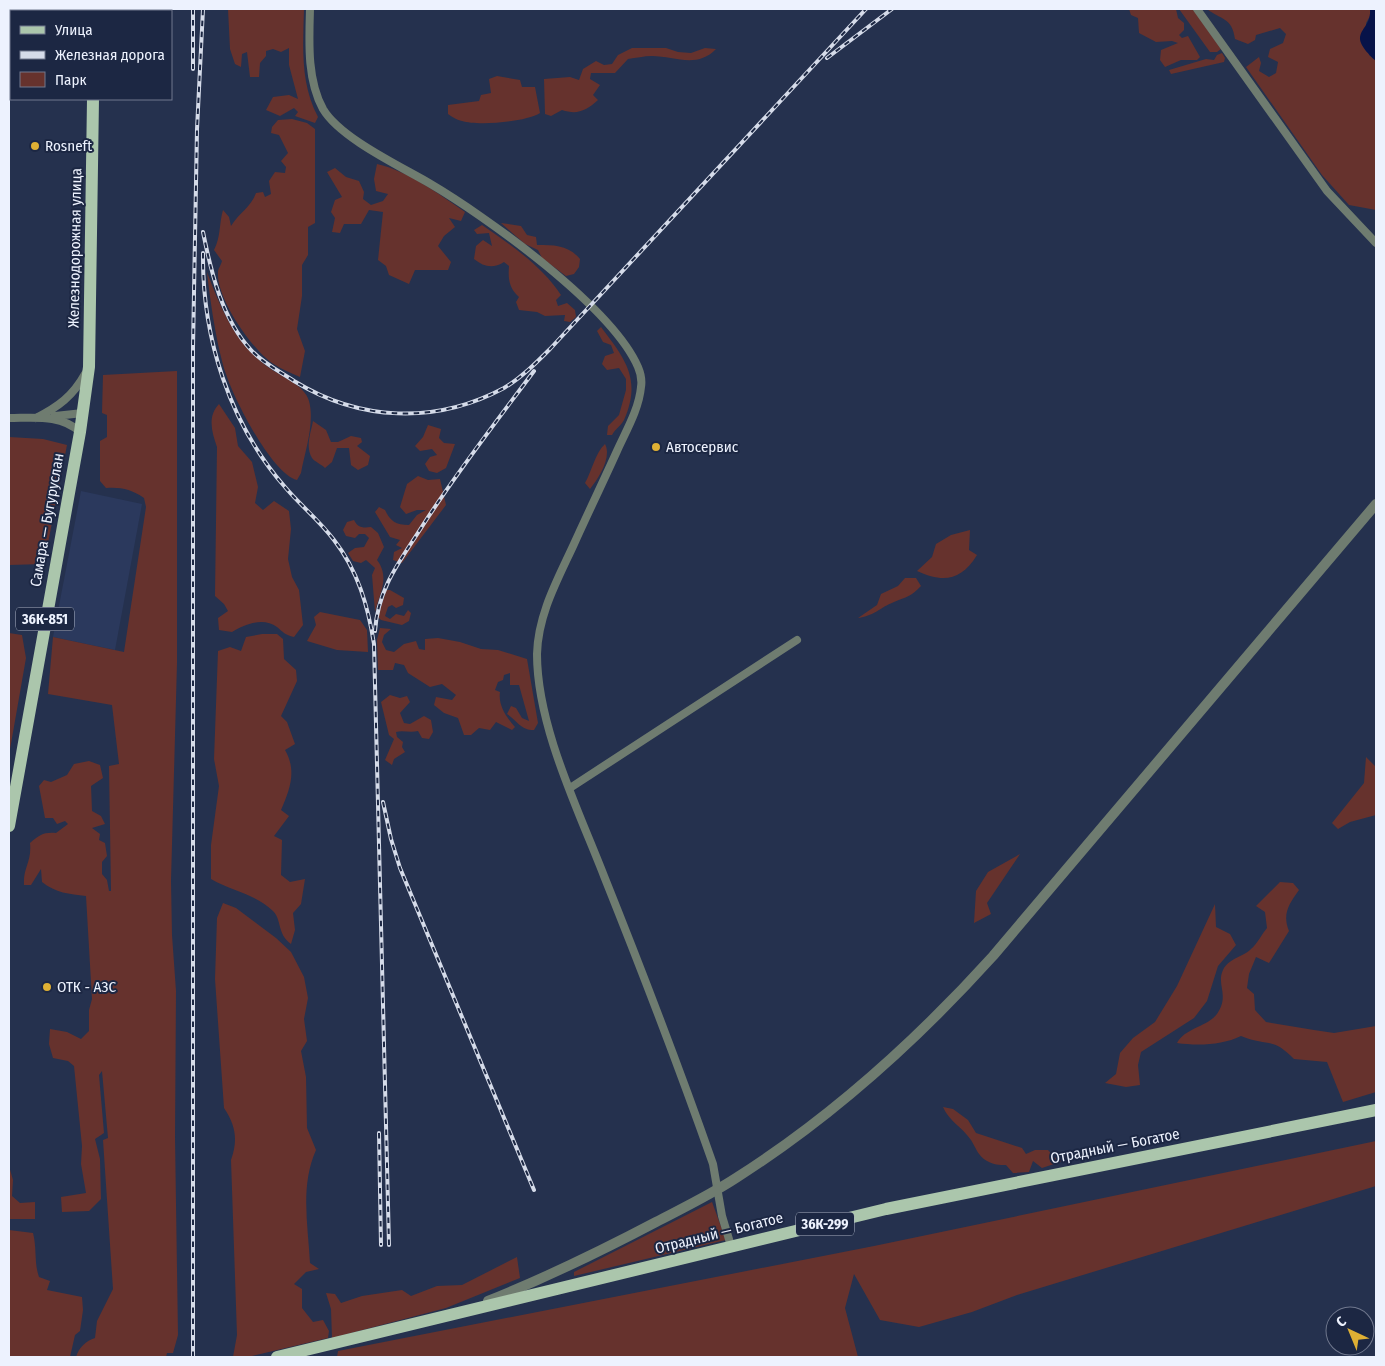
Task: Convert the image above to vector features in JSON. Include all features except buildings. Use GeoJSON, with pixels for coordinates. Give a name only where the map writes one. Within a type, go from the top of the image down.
{"type":"FeatureCollection","features":[{"type":"Feature","properties":{"kind":"main road","name":"Железнодорожная улица"},"geometry":{"type":"LineString","coordinates":[[89,367],[93,100]]}},
{"type":"Feature","properties":{"kind":"main road","name":"Самара — Бугуруслан"},"geometry":{"type":"LineString","coordinates":[[9,826],[80,432],[89,367]]}},
{"type":"Feature","properties":{"kind":"main road","name":"Отрадный — Богатое"},"geometry":{"type":"LineString","coordinates":[[277,1357],[886,1210],[1376,1110]]}},
{"type":"Feature","properties":{"kind":"street"},"geometry":{"type":"LineString","coordinates":[[310,9],[309,44],[314,83],[321,104],[331,120],[346,133],[445,192],[495,225],[591,306],[618,336],[639,369],[642,383],[634,412],[551,595],[539,631],[537,653],[541,699],[570,788],[713,1164],[722,1216],[731,1246]]}},
{"type":"Feature","properties":{"kind":"street"},"geometry":{"type":"LineString","coordinates":[[1197,9],[1327,191],[1376,243]]}},
{"type":"Feature","properties":{"kind":"street"},"geometry":{"type":"LineString","coordinates":[[36,418],[66,401],[77,388],[89,367]]}},
{"type":"Feature","properties":{"kind":"street"},"geometry":{"type":"LineString","coordinates":[[9,418],[36,418],[83,413]]}},
{"type":"Feature","properties":{"kind":"street"},"geometry":{"type":"LineString","coordinates":[[36,418],[70,422],[80,432]]}},
{"type":"Feature","properties":{"kind":"street"},"geometry":{"type":"LineString","coordinates":[[462,1312],[520,1289],[614,1244],[718,1189],[773,1153],[877,1072],[960,992],[1376,504]]}},
{"type":"Feature","properties":{"kind":"street"},"geometry":{"type":"LineString","coordinates":[[570,788],[798,640]]}},
{"type":"Feature","properties":{"kind":"shaded area"},"geometry":{"type":"Polygon","coordinates":[[[9,9],[81,9],[10,10],[10,82],[9,9]]]}},
{"type":"Feature","properties":{"kind":"shaded area"},"geometry":{"type":"Polygon","coordinates":[[[1370,9],[1376,9],[1376,61],[1361,44],[1360,38],[1367,23],[1370,9]]]}},
{"type":"Feature","properties":{"kind":"shaded area"},"geometry":{"type":"Polygon","coordinates":[[[81,491],[142,504],[115,650],[53,637],[81,491]]]}},
{"type":"Feature","properties":{"kind":"green space"},"geometry":{"type":"Polygon","coordinates":[[[228,9],[304,9],[305,78],[312,104],[318,117],[315,123],[295,116],[298,112],[294,108],[280,116],[266,110],[273,97],[289,95],[298,99],[289,65],[289,48],[281,52],[273,49],[266,51],[266,56],[260,63],[259,77],[250,77],[247,52],[242,54],[241,67],[235,64],[230,49],[228,9]]]}},
{"type":"Feature","properties":{"kind":"green space"},"geometry":{"type":"Polygon","coordinates":[[[1129,9],[1176,9],[1178,18],[1184,23],[1184,30],[1179,35],[1182,38],[1188,36],[1200,57],[1197,60],[1181,60],[1165,67],[1160,60],[1161,50],[1178,43],[1172,41],[1156,42],[1139,33],[1138,18],[1131,15],[1129,9]]]}},
{"type":"Feature","properties":{"kind":"green space"},"geometry":{"type":"Polygon","coordinates":[[[1179,9],[1193,9],[1221,49],[1217,52],[1210,52],[1179,9]]]}},
{"type":"Feature","properties":{"kind":"green space"},"geometry":{"type":"Polygon","coordinates":[[[1207,9],[1370,9],[1371,14],[1366,23],[1369,55],[1376,61],[1376,210],[1349,205],[1322,175],[1246,67],[1259,57],[1261,63],[1259,71],[1269,77],[1276,73],[1278,62],[1268,57],[1270,49],[1283,43],[1286,34],[1280,28],[1256,35],[1255,40],[1248,44],[1235,39],[1234,32],[1229,23],[1207,9]]]}},
{"type":"Feature","properties":{"kind":"green space"},"geometry":{"type":"Polygon","coordinates":[[[632,48],[666,48],[678,52],[691,53],[705,48],[716,49],[701,59],[685,60],[652,56],[643,57],[628,59],[615,73],[591,73],[590,79],[600,85],[593,95],[598,100],[581,111],[562,110],[551,116],[545,114],[544,79],[570,77],[579,80],[583,69],[596,61],[604,65],[612,64],[618,55],[632,48]]]}},
{"type":"Feature","properties":{"kind":"green space"},"geometry":{"type":"Polygon","coordinates":[[[1222,53],[1225,58],[1224,62],[1171,74],[1169,70],[1206,59],[1214,60],[1217,55],[1222,53]]]}},
{"type":"Feature","properties":{"kind":"green space"},"geometry":{"type":"Polygon","coordinates":[[[497,76],[520,80],[522,87],[535,87],[540,113],[524,119],[490,123],[462,121],[448,114],[448,105],[479,101],[481,95],[491,93],[489,79],[497,76]]]}},
{"type":"Feature","properties":{"kind":"green space"},"geometry":{"type":"Polygon","coordinates":[[[292,119],[307,123],[315,129],[315,223],[308,227],[308,255],[302,265],[302,296],[297,329],[305,351],[300,377],[272,363],[255,347],[237,322],[229,309],[219,283],[218,272],[222,261],[214,250],[218,240],[223,210],[229,217],[231,226],[256,193],[263,192],[265,197],[271,194],[269,181],[275,172],[285,173],[286,167],[281,161],[288,153],[279,135],[271,133],[272,127],[278,120],[292,119]]]}},
{"type":"Feature","properties":{"kind":"green space"},"geometry":{"type":"Polygon","coordinates":[[[377,164],[389,167],[412,178],[465,212],[461,221],[449,218],[455,227],[444,236],[438,246],[451,262],[448,270],[415,270],[409,284],[389,275],[386,266],[378,260],[383,212],[369,210],[361,224],[344,224],[340,233],[332,232],[335,218],[331,212],[335,200],[342,197],[327,172],[335,168],[346,177],[359,181],[364,192],[363,199],[371,205],[383,201],[388,194],[376,191],[374,179],[377,164]]]}},
{"type":"Feature","properties":{"kind":"green space"},"geometry":{"type":"Polygon","coordinates":[[[501,223],[521,226],[527,235],[536,237],[537,245],[566,248],[580,259],[579,267],[574,274],[566,276],[542,258],[538,250],[525,244],[501,223]]]}},
{"type":"Feature","properties":{"kind":"green space"},"geometry":{"type":"Polygon","coordinates":[[[482,225],[515,248],[535,265],[561,295],[556,300],[558,306],[567,303],[575,310],[576,317],[570,322],[564,321],[565,315],[545,316],[537,312],[519,310],[516,302],[519,297],[510,283],[509,266],[504,262],[496,266],[489,266],[481,264],[474,259],[476,246],[483,240],[492,246],[489,233],[477,234],[474,230],[482,225]]]}},
{"type":"Feature","properties":{"kind":"green space"},"geometry":{"type":"Polygon","coordinates":[[[207,272],[224,312],[238,336],[256,358],[292,381],[307,395],[311,410],[310,428],[301,473],[297,480],[287,475],[266,450],[245,417],[230,385],[217,338],[207,272]]]}},
{"type":"Feature","properties":{"kind":"green space"},"geometry":{"type":"Polygon","coordinates":[[[601,327],[624,360],[631,381],[629,406],[624,420],[612,435],[607,435],[608,426],[619,415],[626,390],[626,379],[619,368],[607,370],[602,364],[605,356],[614,353],[611,345],[603,342],[597,331],[601,327]]]}},
{"type":"Feature","properties":{"kind":"green space"},"geometry":{"type":"Polygon","coordinates":[[[177,371],[177,663],[171,881],[176,991],[175,1137],[178,1335],[173,1353],[167,1353],[166,1357],[76,1357],[83,1345],[95,1338],[97,1321],[113,1289],[103,1140],[108,1138],[102,1071],[99,1075],[104,1133],[95,1139],[100,1159],[101,1199],[89,1211],[62,1212],[61,1197],[86,1193],[81,1164],[82,1146],[74,1066],[68,1061],[53,1058],[49,1044],[50,1029],[67,1032],[81,1039],[89,1031],[89,1010],[92,999],[86,896],[74,895],[47,886],[42,882],[41,869],[31,885],[24,885],[24,879],[30,855],[30,843],[42,835],[56,833],[68,824],[65,821],[57,824],[53,818],[45,818],[39,786],[44,780],[51,782],[67,775],[74,764],[89,761],[100,765],[103,778],[91,786],[92,811],[101,816],[105,824],[92,828],[100,834],[99,840],[105,843],[107,856],[102,862],[102,874],[107,880],[109,891],[111,891],[109,766],[119,764],[112,705],[48,694],[53,637],[124,652],[146,507],[144,498],[135,492],[126,489],[106,488],[100,481],[100,441],[107,437],[107,415],[102,413],[103,375],[177,371]]]}},
{"type":"Feature","properties":{"kind":"green space"},"geometry":{"type":"Polygon","coordinates":[[[219,404],[235,428],[238,446],[252,462],[258,487],[255,503],[263,510],[274,501],[289,511],[291,529],[288,559],[292,577],[299,590],[303,625],[294,637],[266,622],[248,624],[232,632],[219,630],[218,618],[228,611],[224,604],[215,596],[217,447],[212,419],[215,409],[219,404]]]}},
{"type":"Feature","properties":{"kind":"green space"},"geometry":{"type":"Polygon","coordinates":[[[313,421],[326,430],[331,442],[338,442],[351,436],[361,438],[362,442],[357,446],[370,456],[368,465],[358,470],[351,465],[349,448],[337,448],[332,462],[325,468],[315,461],[309,449],[313,421]]]}},
{"type":"Feature","properties":{"kind":"green space"},"geometry":{"type":"Polygon","coordinates":[[[428,425],[441,429],[439,438],[444,443],[455,444],[446,468],[437,473],[429,471],[425,464],[430,457],[437,455],[432,449],[420,451],[415,446],[423,437],[428,425]]]}},
{"type":"Feature","properties":{"kind":"green space"},"geometry":{"type":"Polygon","coordinates":[[[9,437],[43,439],[67,445],[44,564],[9,565],[9,437]]]}},
{"type":"Feature","properties":{"kind":"green space"},"geometry":{"type":"Polygon","coordinates":[[[605,444],[607,449],[606,461],[601,473],[590,489],[585,483],[599,452],[605,444]]]}},
{"type":"Feature","properties":{"kind":"green space"},"geometry":{"type":"Polygon","coordinates":[[[418,476],[428,480],[440,479],[446,505],[402,563],[393,560],[394,552],[402,548],[396,545],[400,540],[390,537],[375,512],[379,507],[385,510],[394,522],[409,525],[417,515],[426,510],[417,510],[406,514],[400,507],[407,484],[418,476]]]}},
{"type":"Feature","properties":{"kind":"green space"},"geometry":{"type":"Polygon","coordinates":[[[354,520],[359,526],[371,527],[378,533],[384,547],[377,560],[383,573],[383,585],[375,612],[372,575],[375,568],[366,560],[361,563],[353,561],[348,553],[355,548],[364,547],[369,538],[365,534],[359,534],[355,538],[346,536],[343,530],[347,522],[354,520]]]}},
{"type":"Feature","properties":{"kind":"green space"},"geometry":{"type":"Polygon","coordinates":[[[970,530],[969,550],[977,555],[965,570],[958,575],[943,578],[926,575],[917,571],[932,557],[936,544],[951,535],[970,530]]]}},
{"type":"Feature","properties":{"kind":"green space"},"geometry":{"type":"Polygon","coordinates":[[[905,578],[916,578],[921,586],[909,596],[869,615],[858,618],[877,605],[881,594],[898,586],[905,578]]]}},
{"type":"Feature","properties":{"kind":"green space"},"geometry":{"type":"Polygon","coordinates":[[[386,590],[390,590],[404,598],[403,605],[396,608],[392,605],[388,607],[385,616],[390,619],[396,614],[404,616],[408,610],[411,613],[409,621],[402,625],[381,620],[378,617],[386,590]]]}},
{"type":"Feature","properties":{"kind":"green space"},"geometry":{"type":"Polygon","coordinates":[[[320,612],[360,620],[367,630],[368,652],[337,650],[307,641],[316,625],[314,617],[320,612]]]}},
{"type":"Feature","properties":{"kind":"green space"},"geometry":{"type":"Polygon","coordinates":[[[380,628],[391,629],[384,635],[382,642],[386,650],[394,652],[404,644],[416,641],[419,649],[425,650],[425,639],[438,638],[460,642],[481,649],[498,650],[527,659],[538,723],[534,730],[522,727],[507,714],[511,706],[516,708],[522,718],[529,721],[519,685],[510,685],[510,673],[504,675],[503,680],[498,682],[495,690],[500,692],[500,702],[503,711],[515,727],[512,730],[496,722],[490,730],[479,728],[471,735],[464,735],[458,718],[444,713],[434,705],[436,697],[452,700],[456,695],[442,684],[430,687],[408,673],[404,665],[395,663],[393,670],[378,670],[377,640],[380,628]]]}},
{"type":"Feature","properties":{"kind":"green space"},"geometry":{"type":"Polygon","coordinates":[[[9,633],[22,635],[26,658],[9,755],[9,633]]]}},
{"type":"Feature","properties":{"kind":"green space"},"geometry":{"type":"Polygon","coordinates":[[[277,634],[283,639],[284,659],[296,670],[297,681],[281,716],[287,722],[295,744],[285,750],[291,765],[291,780],[281,810],[289,816],[274,836],[282,840],[281,875],[290,882],[305,879],[301,904],[293,913],[295,930],[291,944],[284,936],[276,915],[266,905],[211,879],[211,845],[219,786],[214,759],[218,651],[230,647],[241,651],[246,637],[277,634]]]}},
{"type":"Feature","properties":{"kind":"green space"},"geometry":{"type":"Polygon","coordinates":[[[390,695],[400,698],[407,696],[410,702],[400,713],[404,723],[410,724],[424,716],[431,720],[433,732],[429,739],[422,738],[418,731],[396,732],[397,737],[403,742],[402,747],[405,752],[394,759],[392,765],[385,760],[394,739],[389,735],[381,702],[390,695]]]}},
{"type":"Feature","properties":{"kind":"green space"},"geometry":{"type":"Polygon","coordinates":[[[1366,757],[1376,767],[1376,815],[1350,822],[1338,829],[1332,823],[1364,783],[1366,757]]]}},
{"type":"Feature","properties":{"kind":"green space"},"geometry":{"type":"Polygon","coordinates":[[[1020,854],[987,903],[991,914],[974,923],[976,891],[988,872],[1020,854]]]}},
{"type":"Feature","properties":{"kind":"green space"},"geometry":{"type":"Polygon","coordinates":[[[1280,882],[1293,883],[1299,890],[1286,914],[1289,931],[1269,963],[1256,957],[1249,974],[1247,988],[1254,994],[1255,1010],[1266,1022],[1334,1033],[1376,1026],[1376,1092],[1343,1102],[1327,1062],[1294,1059],[1280,1047],[1241,1036],[1210,1044],[1177,1043],[1185,1034],[1208,1022],[1217,1014],[1221,1007],[1223,996],[1221,975],[1223,970],[1232,960],[1248,952],[1267,928],[1265,912],[1256,906],[1280,882]]]}},
{"type":"Feature","properties":{"kind":"green space"},"geometry":{"type":"Polygon","coordinates":[[[223,903],[236,908],[276,938],[291,952],[304,977],[308,998],[304,1019],[307,1041],[301,1051],[306,1077],[307,1128],[316,1150],[308,1178],[306,1206],[310,1263],[319,1269],[306,1272],[294,1284],[302,1289],[302,1308],[313,1322],[323,1320],[329,1331],[328,1338],[248,1357],[233,1357],[237,1335],[231,1160],[235,1146],[235,1133],[224,1108],[215,979],[217,918],[223,903]]]}},
{"type":"Feature","properties":{"kind":"green space"},"geometry":{"type":"Polygon","coordinates":[[[1215,904],[1216,927],[1230,934],[1236,945],[1218,966],[1207,1001],[1194,1018],[1141,1052],[1138,1065],[1140,1085],[1126,1087],[1105,1083],[1116,1074],[1120,1053],[1133,1038],[1155,1022],[1177,986],[1215,904]]]}},
{"type":"Feature","properties":{"kind":"green space"},"geometry":{"type":"Polygon","coordinates":[[[943,1107],[953,1109],[968,1120],[976,1133],[1022,1148],[1026,1154],[1035,1150],[1048,1150],[1055,1158],[1067,1155],[1069,1159],[1042,1168],[1033,1161],[1029,1172],[1013,1173],[1006,1165],[992,1163],[981,1157],[971,1140],[943,1107]]]}},
{"type":"Feature","properties":{"kind":"green space"},"geometry":{"type":"Polygon","coordinates":[[[1376,1141],[1376,1186],[1017,1295],[972,1312],[919,1327],[880,1320],[854,1274],[845,1308],[858,1357],[337,1357],[338,1351],[874,1246],[1376,1141]]]}},
{"type":"Feature","properties":{"kind":"green space"},"geometry":{"type":"Polygon","coordinates":[[[9,1166],[13,1180],[12,1196],[20,1203],[35,1202],[35,1219],[9,1219],[9,1166]]]}},
{"type":"Feature","properties":{"kind":"green space"},"geometry":{"type":"Polygon","coordinates":[[[712,1202],[726,1240],[574,1276],[574,1272],[712,1202]]]}},
{"type":"Feature","properties":{"kind":"green space"},"geometry":{"type":"Polygon","coordinates":[[[9,1230],[33,1233],[39,1277],[50,1281],[47,1290],[82,1297],[83,1310],[80,1331],[75,1335],[70,1357],[9,1357],[9,1230]]]}},
{"type":"Feature","properties":{"kind":"green space"},"geometry":{"type":"Polygon","coordinates":[[[517,1257],[520,1278],[446,1308],[332,1338],[331,1309],[326,1293],[335,1294],[341,1303],[362,1296],[402,1290],[411,1296],[437,1286],[462,1285],[517,1257]]]}},
{"type":"Feature","properties":{"kind":"railway"},"geometry":{"type":"LineString","coordinates":[[193,9],[193,69]]}},
{"type":"Feature","properties":{"kind":"railway"},"geometry":{"type":"LineString","coordinates":[[193,1357],[193,347],[197,129],[203,9]]}},
{"type":"Feature","properties":{"kind":"railway"},"geometry":{"type":"LineString","coordinates":[[203,232],[214,279],[232,324],[256,355],[294,381],[319,394],[371,411],[424,413],[478,400],[510,384],[550,349],[866,9]]}},
{"type":"Feature","properties":{"kind":"railway"},"geometry":{"type":"LineString","coordinates":[[827,58],[892,9]]}},
{"type":"Feature","properties":{"kind":"railway"},"geometry":{"type":"LineString","coordinates":[[203,253],[204,285],[214,347],[234,407],[248,435],[265,462],[291,494],[328,533],[350,564],[361,589],[372,630],[374,644],[389,1245]]}},
{"type":"Feature","properties":{"kind":"railway"},"geometry":{"type":"LineString","coordinates":[[375,631],[381,601],[399,562],[449,486],[534,371]]}},
{"type":"Feature","properties":{"kind":"railway"},"geometry":{"type":"LineString","coordinates":[[383,802],[400,868],[534,1190]]}},
{"type":"Feature","properties":{"kind":"railway"},"geometry":{"type":"LineString","coordinates":[[379,1133],[381,1245]]}},
{"type":"Feature","properties":{"kind":"place","name":"Rosneft"},"geometry":{"type":"Point","coordinates":[35,146]}},
{"type":"Feature","properties":{"kind":"place","name":"Автосервис"},"geometry":{"type":"Point","coordinates":[656,447]}},
{"type":"Feature","properties":{"kind":"place","name":"ОТК - АЗС"},"geometry":{"type":"Point","coordinates":[47,987]}}]}
